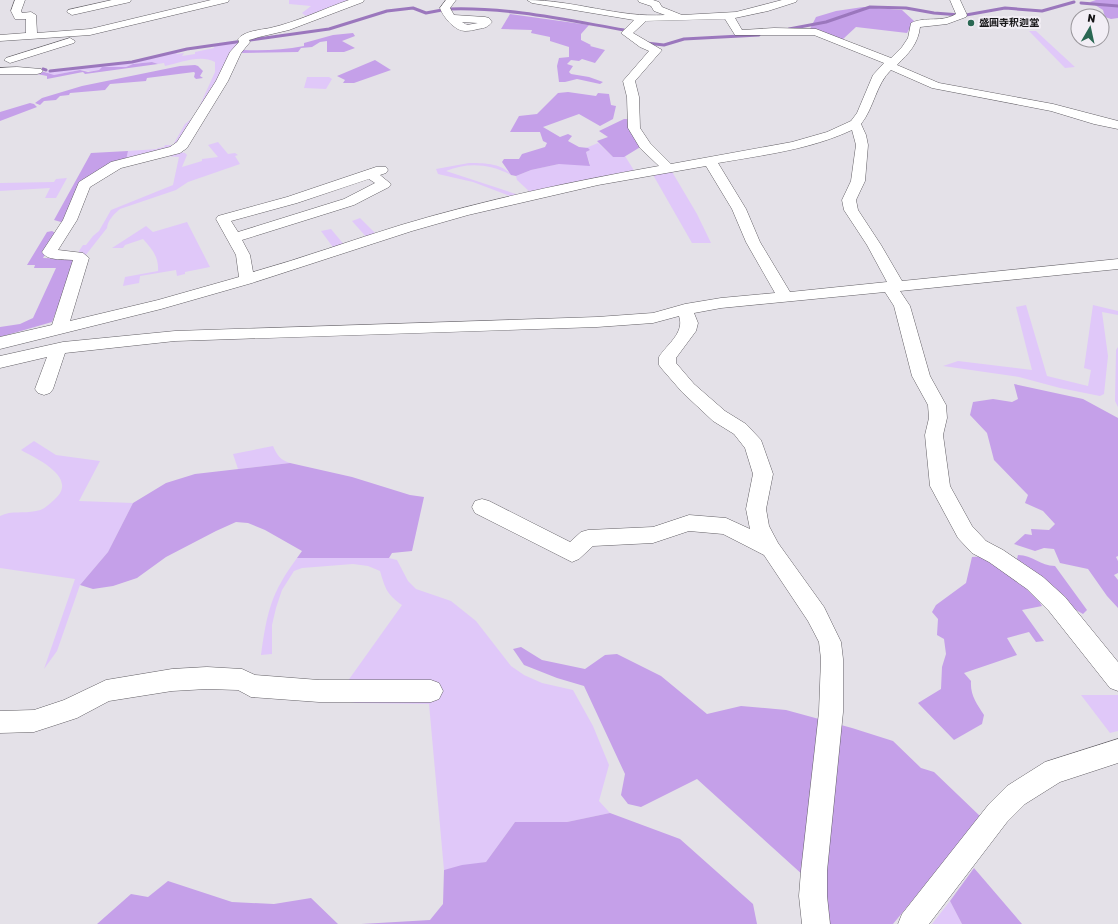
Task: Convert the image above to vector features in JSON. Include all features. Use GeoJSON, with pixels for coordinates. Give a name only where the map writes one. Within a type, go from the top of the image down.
{"type":"FeatureCollection","features":[{"type":"Feature","properties":{"kind":"street"},"geometry":{"type":"LineString","coordinates":[[20,0],[16,11],[19,17],[32,15],[32,37]]}},
{"type":"Feature","properties":{"kind":"street"},"geometry":{"type":"LineString","coordinates":[[72,12],[126,0]]}},
{"type":"Feature","properties":{"kind":"street"},"geometry":{"type":"LineString","coordinates":[[0,43],[32,37],[90,32],[224,0]]}},
{"type":"Feature","properties":{"kind":"street"},"geometry":{"type":"LineString","coordinates":[[60,328],[81,258],[76,256],[56,255],[49,252],[70,220],[84,185],[116,165],[175,150],[182,145],[222,81],[236,52],[245,42],[243,39],[256,34],[285,28],[359,0]]}},
{"type":"Feature","properties":{"kind":"street"},"geometry":{"type":"LineString","coordinates":[[451,0],[445,8],[451,18]]}},
{"type":"Feature","properties":{"kind":"street"},"geometry":{"type":"LineString","coordinates":[[532,0],[642,19],[728,16],[755,11],[792,0]]}},
{"type":"Feature","properties":{"kind":"street"},"geometry":{"type":"LineString","coordinates":[[643,0],[654,4],[658,9],[680,18]]}},
{"type":"Feature","properties":{"kind":"street"},"geometry":{"type":"LineString","coordinates":[[0,343],[134,311],[247,280],[338,252],[407,228],[466,212],[598,180],[710,162],[794,146],[831,135],[855,124],[863,114],[879,75],[890,63],[907,50],[913,38],[915,25],[919,23],[955,20],[962,15],[955,0]]}},
{"type":"Feature","properties":{"kind":"street"},"geometry":{"type":"LineString","coordinates":[[728,16],[739,33],[774,31],[816,32],[890,63],[936,86],[1053,108],[1118,125]]}},
{"type":"Feature","properties":{"kind":"street"},"geometry":{"type":"LineString","coordinates":[[642,19],[626,33],[656,50],[629,81],[633,97],[633,121],[638,136],[668,168]]}},
{"type":"Feature","properties":{"kind":"street"},"geometry":{"type":"LineString","coordinates":[[10,60],[58,46],[86,36],[90,32]]}},
{"type":"Feature","properties":{"kind":"street"},"geometry":{"type":"LineString","coordinates":[[0,43],[58,46]]}},
{"type":"Feature","properties":{"kind":"street"},"geometry":{"type":"LineString","coordinates":[[0,72],[16,70],[37,71]]}},
{"type":"Feature","properties":{"kind":"street"},"geometry":{"type":"LineString","coordinates":[[855,124],[860,135],[862,145],[858,181],[849,200],[851,210],[874,245],[902,306],[921,376],[937,405],[938,418],[934,434],[940,486],[965,532],[978,546],[996,556],[1035,583],[1057,604],[1118,680]]}},
{"type":"Feature","properties":{"kind":"street"},"geometry":{"type":"LineString","coordinates":[[710,162],[739,209],[753,242],[785,298]]}},
{"type":"Feature","properties":{"kind":"street"},"geometry":{"type":"LineString","coordinates":[[234,238],[349,202],[384,184],[376,172],[292,200],[223,219],[243,255],[247,280]]}},
{"type":"Feature","properties":{"kind":"street"},"geometry":{"type":"LineString","coordinates":[[0,362],[58,350],[122,340],[175,336],[474,328],[646,319],[684,309],[721,303],[785,298],[1118,264]]}},
{"type":"Feature","properties":{"kind":"street"},"geometry":{"type":"LineString","coordinates":[[684,309],[690,323],[688,331],[667,357],[668,365],[688,388],[719,416],[740,429],[754,446],[763,474],[756,509],[759,526],[770,549],[816,614],[830,642],[832,659],[831,712],[814,871],[813,896],[816,924]]}},
{"type":"Feature","properties":{"kind":"street"},"geometry":{"type":"LineString","coordinates":[[44,389],[58,350]]}},
{"type":"Feature","properties":{"kind":"street"},"geometry":{"type":"LineString","coordinates":[[482,507],[572,553],[588,538],[653,535],[688,523],[726,526],[770,549]]}},
{"type":"Feature","properties":{"kind":"street"},"geometry":{"type":"LineString","coordinates":[[0,722],[34,721],[69,710],[106,691],[172,680],[207,678],[242,680],[251,686],[320,691],[431,691]]}},
{"type":"Feature","properties":{"kind":"street"},"geometry":{"type":"LineString","coordinates":[[912,924],[998,813],[1016,795],[1054,771],[1118,751]]}},
{"type":"Feature","properties":{"kind":"shaded area"},"geometry":{"type":"Polygon","coordinates":[[[289,0],[351,0],[306,16],[302,13],[311,6],[289,4],[289,0]]]}},
{"type":"Feature","properties":{"kind":"shaded area"},"geometry":{"type":"Polygon","coordinates":[[[1096,0],[1118,0],[1118,18],[1110,19],[1110,8],[1100,8],[1090,2],[1096,0]]]}},
{"type":"Feature","properties":{"kind":"shaded area"},"geometry":{"type":"Polygon","coordinates":[[[863,7],[902,10],[914,21],[907,33],[856,27],[842,40],[810,29],[816,17],[836,11],[863,7]]]}},
{"type":"Feature","properties":{"kind":"shaded area"},"geometry":{"type":"Polygon","coordinates":[[[510,14],[589,25],[581,34],[581,40],[591,45],[590,46],[605,50],[595,63],[582,59],[579,61],[571,60],[567,64],[573,66],[569,72],[571,74],[589,77],[603,82],[600,84],[577,79],[559,82],[557,66],[559,58],[569,57],[569,47],[550,41],[550,37],[531,33],[532,30],[501,29],[510,14]]]}},
{"type":"Feature","properties":{"kind":"shaded area"},"geometry":{"type":"Polygon","coordinates":[[[1029,31],[1036,31],[1075,67],[1065,68],[1029,31]]]}},
{"type":"Feature","properties":{"kind":"shaded area"},"geometry":{"type":"Polygon","coordinates":[[[353,33],[355,36],[342,41],[355,48],[344,52],[327,52],[327,41],[320,42],[312,47],[301,48],[298,52],[241,53],[243,50],[274,50],[304,46],[304,43],[333,35],[353,33]]]}},
{"type":"Feature","properties":{"kind":"shaded area"},"geometry":{"type":"Polygon","coordinates":[[[241,42],[219,81],[177,144],[172,147],[126,160],[128,151],[157,149],[164,147],[165,145],[173,145],[185,124],[195,116],[215,72],[215,62],[197,59],[165,66],[164,63],[158,64],[152,62],[92,71],[80,70],[54,75],[47,74],[47,71],[132,63],[176,52],[177,54],[184,53],[182,56],[195,54],[195,52],[214,48],[214,46],[241,42]]]}},
{"type":"Feature","properties":{"kind":"shaded area"},"geometry":{"type":"Polygon","coordinates":[[[375,60],[391,70],[354,83],[343,83],[345,80],[337,76],[375,60]]]}},
{"type":"Feature","properties":{"kind":"shaded area"},"geometry":{"type":"Polygon","coordinates":[[[152,62],[158,64],[85,74],[83,72],[47,79],[47,76],[37,74],[41,71],[54,75],[80,70],[88,72],[99,70],[102,67],[126,67],[133,64],[152,62]]]}},
{"type":"Feature","properties":{"kind":"shaded area"},"geometry":{"type":"Polygon","coordinates":[[[195,65],[203,71],[200,76],[203,78],[196,79],[194,77],[194,72],[147,78],[146,81],[110,84],[105,90],[70,93],[69,95],[60,96],[56,100],[44,101],[40,105],[35,103],[42,98],[82,86],[180,66],[195,65]]]}},
{"type":"Feature","properties":{"kind":"shaded area"},"geometry":{"type":"Polygon","coordinates":[[[307,77],[329,77],[332,79],[326,89],[304,88],[307,77]]]}},
{"type":"Feature","properties":{"kind":"shaded area"},"geometry":{"type":"Polygon","coordinates":[[[568,92],[596,96],[598,93],[609,94],[611,105],[616,106],[613,119],[600,126],[579,114],[543,127],[560,137],[568,134],[572,136],[568,141],[579,147],[588,148],[590,150],[586,152],[590,166],[559,164],[531,170],[516,176],[511,175],[502,162],[504,159],[519,159],[522,154],[545,147],[547,143],[543,141],[540,132],[510,132],[519,116],[537,114],[558,93],[568,92]]]}},
{"type":"Feature","properties":{"kind":"shaded area"},"geometry":{"type":"Polygon","coordinates":[[[30,103],[37,107],[0,121],[0,112],[30,103]]]}},
{"type":"Feature","properties":{"kind":"shaded area"},"geometry":{"type":"Polygon","coordinates":[[[624,119],[630,119],[642,146],[624,157],[613,157],[597,141],[608,137],[599,131],[624,119]]]}},
{"type":"Feature","properties":{"kind":"shaded area"},"geometry":{"type":"Polygon","coordinates":[[[218,142],[228,154],[235,153],[238,155],[235,156],[240,164],[188,182],[176,190],[120,209],[112,217],[107,228],[85,256],[77,254],[83,245],[86,245],[99,231],[111,210],[173,185],[179,157],[166,156],[118,166],[179,152],[187,155],[182,167],[202,161],[202,159],[218,157],[208,145],[218,142]]]}},
{"type":"Feature","properties":{"kind":"shaded area"},"geometry":{"type":"Polygon","coordinates":[[[598,143],[613,157],[625,156],[635,172],[531,193],[517,180],[516,176],[531,170],[559,164],[590,164],[586,152],[590,150],[586,148],[598,143]]]}},
{"type":"Feature","properties":{"kind":"shaded area"},"geometry":{"type":"Polygon","coordinates":[[[128,151],[126,160],[81,184],[63,226],[61,222],[54,220],[91,153],[128,151]]]}},
{"type":"Feature","properties":{"kind":"shaded area"},"geometry":{"type":"Polygon","coordinates":[[[469,163],[498,166],[503,168],[511,175],[495,168],[471,165],[446,171],[522,196],[515,198],[473,182],[438,174],[436,169],[469,163]]]}},
{"type":"Feature","properties":{"kind":"shaded area"},"geometry":{"type":"Polygon","coordinates":[[[671,170],[697,214],[711,243],[692,243],[652,173],[671,170]]]}},
{"type":"Feature","properties":{"kind":"shaded area"},"geometry":{"type":"Polygon","coordinates":[[[67,178],[56,198],[45,198],[50,188],[0,191],[0,183],[54,182],[56,179],[67,178]]]}},
{"type":"Feature","properties":{"kind":"shaded area"},"geometry":{"type":"Polygon","coordinates":[[[360,218],[378,236],[368,239],[352,221],[360,218]]]}},
{"type":"Feature","properties":{"kind":"shaded area"},"geometry":{"type":"Polygon","coordinates":[[[187,222],[210,267],[185,272],[185,274],[177,276],[176,270],[140,276],[139,283],[123,286],[125,277],[158,271],[156,257],[143,239],[125,245],[123,248],[112,248],[146,226],[153,232],[187,222]]]}},
{"type":"Feature","properties":{"kind":"shaded area"},"geometry":{"type":"Polygon","coordinates":[[[331,229],[346,247],[335,250],[321,231],[331,229]]]}},
{"type":"Feature","properties":{"kind":"shaded area"},"geometry":{"type":"Polygon","coordinates":[[[52,231],[57,234],[43,258],[76,260],[52,322],[0,337],[0,327],[20,324],[33,318],[56,268],[34,268],[35,265],[27,265],[47,232],[52,231]]]}},
{"type":"Feature","properties":{"kind":"shaded area"},"geometry":{"type":"Polygon","coordinates":[[[1026,305],[1047,376],[1088,386],[1091,370],[1084,368],[1093,305],[1118,311],[1118,315],[1102,312],[1108,356],[1104,394],[1100,396],[1060,388],[1019,377],[943,366],[958,361],[1032,370],[1016,307],[1026,305]]]}},
{"type":"Feature","properties":{"kind":"shaded area"},"geometry":{"type":"Polygon","coordinates":[[[1118,347],[1118,407],[1115,401],[1116,350],[1118,347]]]}},
{"type":"Feature","properties":{"kind":"shaded area"},"geometry":{"type":"Polygon","coordinates":[[[1014,384],[1083,399],[1118,418],[1118,556],[1116,557],[1118,561],[1118,573],[1114,575],[1118,580],[1118,608],[1107,596],[1088,569],[1060,563],[1054,549],[1044,548],[1035,551],[1014,544],[1025,534],[1032,535],[1031,529],[1049,530],[1055,524],[1043,511],[1025,503],[1028,495],[994,460],[987,433],[970,415],[973,402],[993,399],[1012,402],[1018,399],[1014,384]]]}},
{"type":"Feature","properties":{"kind":"shaded area"},"geometry":{"type":"Polygon","coordinates":[[[34,441],[56,455],[100,461],[79,501],[133,503],[108,552],[80,585],[57,651],[44,669],[75,579],[0,568],[0,516],[9,513],[41,510],[54,500],[61,492],[62,484],[59,477],[53,470],[21,450],[34,441]]]}},
{"type":"Feature","properties":{"kind":"shaded area"},"geometry":{"type":"Polygon","coordinates":[[[273,446],[279,457],[290,463],[238,469],[233,454],[273,446]]]}},
{"type":"Feature","properties":{"kind":"shaded area"},"geometry":{"type":"Polygon","coordinates":[[[290,463],[352,477],[410,495],[424,497],[412,551],[392,553],[389,558],[297,558],[302,551],[265,530],[248,523],[236,522],[166,557],[137,578],[113,586],[93,589],[80,585],[108,552],[133,503],[166,483],[195,474],[290,463]]]}},
{"type":"Feature","properties":{"kind":"shaded area"},"geometry":{"type":"Polygon","coordinates":[[[1018,555],[1023,555],[1050,566],[1055,566],[1087,610],[1083,614],[1059,600],[1039,601],[1042,606],[1022,610],[1044,641],[1036,642],[1029,632],[1007,638],[1017,655],[964,673],[971,681],[973,695],[984,715],[982,724],[954,740],[918,703],[941,689],[942,667],[946,654],[944,639],[937,635],[938,619],[932,612],[936,605],[966,583],[972,557],[991,556],[1016,563],[1018,555]]]}},
{"type":"Feature","properties":{"kind":"shaded area"},"geometry":{"type":"Polygon","coordinates":[[[297,558],[389,558],[397,560],[408,581],[416,589],[451,601],[476,621],[511,666],[524,675],[542,683],[573,690],[593,726],[609,765],[599,801],[610,813],[567,822],[515,822],[486,862],[444,870],[429,704],[356,703],[335,699],[402,605],[387,591],[380,571],[368,566],[353,564],[302,568],[294,571],[282,590],[272,625],[272,654],[261,655],[268,615],[276,593],[288,570],[297,558]]]}},
{"type":"Feature","properties":{"kind":"shaded area"},"geometry":{"type":"Polygon","coordinates":[[[521,647],[542,660],[585,669],[605,655],[617,654],[661,676],[707,714],[741,706],[786,710],[893,741],[921,768],[934,772],[981,817],[893,924],[810,924],[804,876],[697,779],[641,807],[628,804],[621,795],[625,774],[584,686],[557,678],[524,665],[513,649],[521,647]]]}},
{"type":"Feature","properties":{"kind":"shaded area"},"geometry":{"type":"Polygon","coordinates":[[[1081,695],[1118,695],[1118,731],[1110,733],[1081,695]]]}},
{"type":"Feature","properties":{"kind":"shaded area"},"geometry":{"type":"Polygon","coordinates":[[[610,813],[680,839],[753,904],[757,924],[361,924],[430,920],[443,904],[444,870],[462,865],[486,862],[515,822],[567,822],[610,813]]]}},
{"type":"Feature","properties":{"kind":"shaded area"},"geometry":{"type":"Polygon","coordinates":[[[974,868],[1022,924],[962,924],[950,901],[974,868]]]}},
{"type":"Feature","properties":{"kind":"shaded area"},"geometry":{"type":"Polygon","coordinates":[[[168,881],[232,902],[274,904],[311,898],[338,924],[97,924],[131,894],[148,897],[168,881]]]}},
{"type":"Feature","properties":{"kind":"shaded area"},"geometry":{"type":"Polygon","coordinates":[[[950,901],[962,924],[932,924],[950,901]]]}},
{"type":"Feature","properties":{"kind":"waterway"},"geometry":{"type":"LineString","coordinates":[[966,15],[1005,8],[1042,11],[1074,2]]}},
{"type":"Feature","properties":{"kind":"waterway"},"geometry":{"type":"LineString","coordinates":[[1081,3],[1118,6]]}},
{"type":"Feature","properties":{"kind":"waterway"},"geometry":{"type":"LineString","coordinates":[[789,29],[826,22],[870,7],[906,8],[934,13],[960,15]]}},
{"type":"Feature","properties":{"kind":"waterway"},"geometry":{"type":"LineString","coordinates":[[250,40],[329,29],[387,11],[413,8],[426,13],[442,10]]}},
{"type":"Feature","properties":{"kind":"waterway"},"geometry":{"type":"LineString","coordinates":[[449,9],[515,12],[559,18],[624,30]]}},
{"type":"Feature","properties":{"kind":"waterway"},"geometry":{"type":"LineString","coordinates":[[646,43],[664,45],[684,39],[759,35]]}},
{"type":"Feature","properties":{"kind":"waterway"},"geometry":{"type":"LineString","coordinates":[[50,71],[132,62],[187,49],[243,41]]}},
{"type":"Feature","properties":{"kind":"place","name":"盛圓寺釈迦堂"},"geometry":{"type":"Point","coordinates":[971,23]}}]}
